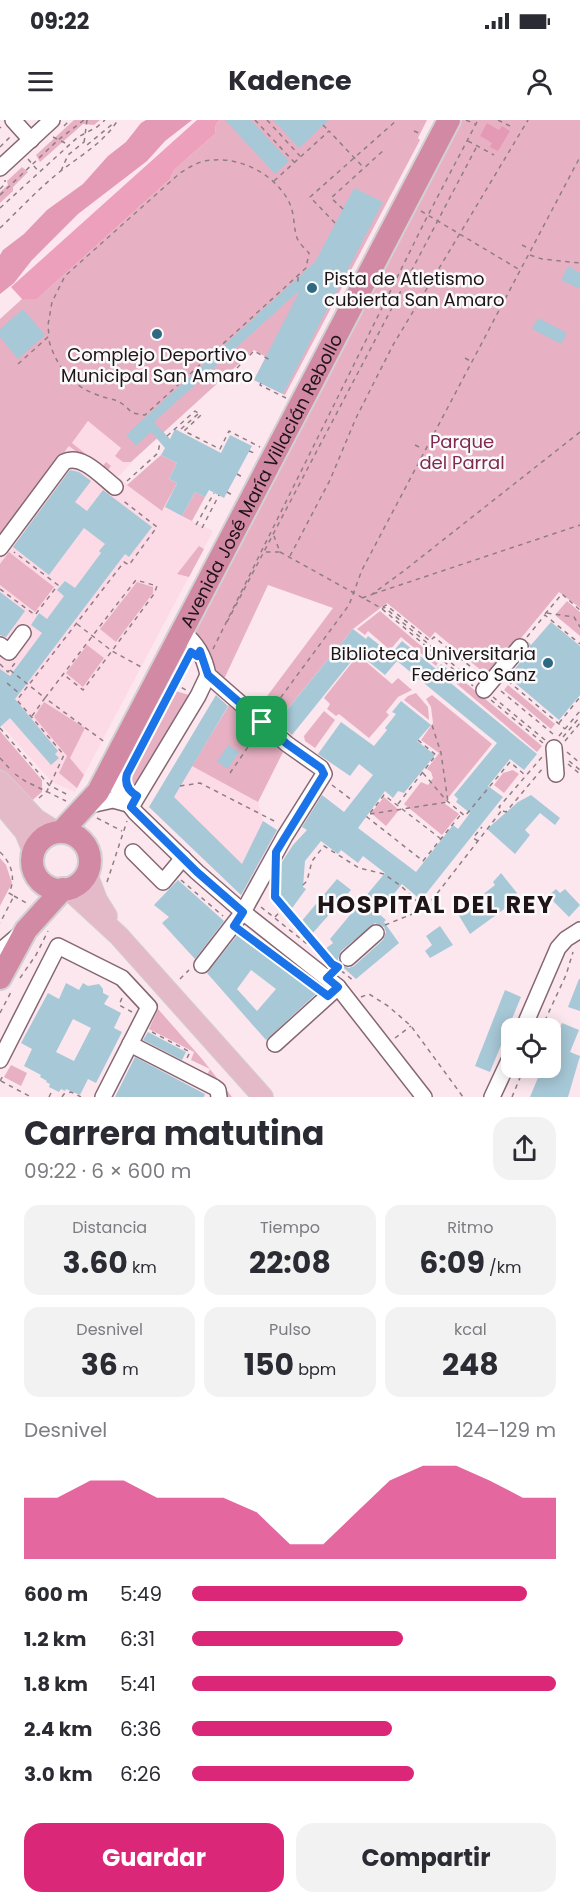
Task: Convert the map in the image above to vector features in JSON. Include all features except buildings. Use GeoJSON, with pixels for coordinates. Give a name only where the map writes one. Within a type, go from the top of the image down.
{"type":"FeatureCollection","features":[{"type":"Feature","properties":{"kind":"highway","name":"Avenida José María Villacián Rebollo"},"geometry":{"type":"LineString","coordinates":[[59,832],[89,804],[111,767],[448,120]]}},
{"type":"Feature","properties":{"kind":"highway","name":"Avenida José María Villacián Rebollo"},"geometry":{"type":"LineString","coordinates":[[86,846],[89,804]]}},
{"type":"Feature","properties":{"kind":"highway"},"geometry":{"type":"LineString","coordinates":[[10,983],[36,888],[35,864],[42,840],[59,832],[75,835],[86,846],[90,858],[87,874],[78,884],[65,889],[26,930]]}},
{"type":"Feature","properties":{"kind":"highway"},"geometry":{"type":"LineString","coordinates":[[35,864],[49,886],[65,889]]}},
{"type":"Feature","properties":{"kind":"main road"},"geometry":{"type":"LineString","coordinates":[[0,780],[36,819],[59,832]]}},
{"type":"Feature","properties":{"kind":"main road"},"geometry":{"type":"LineString","coordinates":[[0,802],[25,832],[35,864]]}},
{"type":"Feature","properties":{"kind":"main road"},"geometry":{"type":"LineString","coordinates":[[87,874],[97,900],[119,936]]}},
{"type":"Feature","properties":{"kind":"main road"},"geometry":{"type":"LineString","coordinates":[[65,889],[119,936],[263,1097]]}},
{"type":"Feature","properties":{"kind":"street"},"geometry":{"type":"LineString","coordinates":[[0,168],[52,120]]}},
{"type":"Feature","properties":{"kind":"street"},"geometry":{"type":"LineString","coordinates":[[5,125],[31,140]]}},
{"type":"Feature","properties":{"kind":"street"},"geometry":{"type":"LineString","coordinates":[[3,547],[64,462],[74,459],[84,463],[120,490]]}},
{"type":"Feature","properties":{"kind":"street"},"geometry":{"type":"LineString","coordinates":[[182,631],[200,651],[208,675],[287,744],[321,768],[323,776],[276,852],[243,912],[202,965]]}},
{"type":"Feature","properties":{"kind":"street"},"geometry":{"type":"LineString","coordinates":[[0,645],[9,652],[24,633]]}},
{"type":"Feature","properties":{"kind":"street"},"geometry":{"type":"LineString","coordinates":[[488,692],[523,643]]}},
{"type":"Feature","properties":{"kind":"street"},"geometry":{"type":"LineString","coordinates":[[131,808],[198,696],[208,675]]}},
{"type":"Feature","properties":{"kind":"street"},"geometry":{"type":"LineString","coordinates":[[552,750],[556,774]]}},
{"type":"Feature","properties":{"kind":"street"},"geometry":{"type":"LineString","coordinates":[[111,767],[114,783],[131,808],[183,858],[243,912],[336,974],[350,1001],[424,1097]]}},
{"type":"Feature","properties":{"kind":"street"},"geometry":{"type":"LineString","coordinates":[[89,804],[113,800],[131,808]]}},
{"type":"Feature","properties":{"kind":"street"},"geometry":{"type":"LineString","coordinates":[[133,852],[163,882],[183,858]]}},
{"type":"Feature","properties":{"kind":"street"},"geometry":{"type":"LineString","coordinates":[[275,1044],[336,974],[380,929]]}},
{"type":"Feature","properties":{"kind":"street"},"geometry":{"type":"LineString","coordinates":[[0,951],[26,930]]}},
{"type":"Feature","properties":{"kind":"street"},"geometry":{"type":"LineString","coordinates":[[528,1018],[558,948],[566,939],[580,930]]}},
{"type":"Feature","properties":{"kind":"street"},"geometry":{"type":"LineString","coordinates":[[3,1065],[58,946],[122,978],[149,1007],[103,1097]]}},
{"type":"Feature","properties":{"kind":"street"},"geometry":{"type":"LineString","coordinates":[[130,1044],[214,1087],[218,1090],[219,1097]]}},
{"type":"Feature","properties":{"kind":"street"},"geometry":{"type":"LineString","coordinates":[[492,1097],[501,1078]]}},
{"type":"Feature","properties":{"kind":"path"},"geometry":{"type":"LineString","coordinates":[[61,171],[68,155],[84,143],[85,120]]}},
{"type":"Feature","properties":{"kind":"path"},"geometry":{"type":"LineString","coordinates":[[0,195],[58,140],[85,120]]}},
{"type":"Feature","properties":{"kind":"path"},"geometry":{"type":"LineString","coordinates":[[0,208],[69,145],[105,120]]}},
{"type":"Feature","properties":{"kind":"path"},"geometry":{"type":"LineString","coordinates":[[84,143],[87,145],[118,120]]}},
{"type":"Feature","properties":{"kind":"path"},"geometry":{"type":"LineString","coordinates":[[0,228],[61,171],[88,152],[111,131],[118,120]]}},
{"type":"Feature","properties":{"kind":"path"},"geometry":{"type":"LineString","coordinates":[[267,120],[301,157]]}},
{"type":"Feature","properties":{"kind":"path"},"geometry":{"type":"LineString","coordinates":[[335,223],[310,196],[397,120]]}},
{"type":"Feature","properties":{"kind":"path"},"geometry":{"type":"LineString","coordinates":[[467,120],[475,124]]}},
{"type":"Feature","properties":{"kind":"path"},"geometry":{"type":"LineString","coordinates":[[477,146],[210,655],[428,215],[478,120]]}},
{"type":"Feature","properties":{"kind":"path"},"geometry":{"type":"LineString","coordinates":[[498,120],[510,126]]}},
{"type":"Feature","properties":{"kind":"path"},"geometry":{"type":"LineString","coordinates":[[289,557],[330,480],[356,418],[393,345],[528,120]]}},
{"type":"Feature","properties":{"kind":"path"},"geometry":{"type":"LineString","coordinates":[[256,121],[294,163]]}},
{"type":"Feature","properties":{"kind":"path"},"geometry":{"type":"LineString","coordinates":[[323,126],[364,168]]}},
{"type":"Feature","properties":{"kind":"path"},"geometry":{"type":"LineString","coordinates":[[274,181],[329,131]]}},
{"type":"Feature","properties":{"kind":"path"},"geometry":{"type":"LineString","coordinates":[[414,131],[425,136]]}},
{"type":"Feature","properties":{"kind":"path"},"geometry":{"type":"LineString","coordinates":[[0,147],[10,137]]}},
{"type":"Feature","properties":{"kind":"path"},"geometry":{"type":"LineString","coordinates":[[52,137],[69,145]]}},
{"type":"Feature","properties":{"kind":"path"},"geometry":{"type":"LineString","coordinates":[[467,141],[494,155]]}},
{"type":"Feature","properties":{"kind":"path"},"geometry":{"type":"LineString","coordinates":[[343,209],[331,198],[385,149]]}},
{"type":"Feature","properties":{"kind":"path"},"geometry":{"type":"LineString","coordinates":[[230,773],[349,605],[362,570],[580,157]]}},
{"type":"Feature","properties":{"kind":"path"},"geometry":{"type":"LineString","coordinates":[[28,159],[39,172]]}},
{"type":"Feature","properties":{"kind":"path"},"geometry":{"type":"LineString","coordinates":[[223,160],[254,169],[274,181],[292,209],[297,239],[309,253],[306,268],[298,276],[145,414],[132,413],[121,401],[92,393],[74,381],[59,365],[48,337],[52,303],[65,276],[180,173],[201,162],[223,160]]}},
{"type":"Feature","properties":{"kind":"path"},"geometry":{"type":"LineString","coordinates":[[420,210],[520,270]]}},
{"type":"Feature","properties":{"kind":"path"},"geometry":{"type":"LineString","coordinates":[[522,245],[531,250]]}},
{"type":"Feature","properties":{"kind":"path"},"geometry":{"type":"LineString","coordinates":[[529,255],[542,259],[580,263]]}},
{"type":"Feature","properties":{"kind":"path"},"geometry":{"type":"LineString","coordinates":[[298,276],[298,285]]}},
{"type":"Feature","properties":{"kind":"path"},"geometry":{"type":"LineString","coordinates":[[18,364],[48,337]]}},
{"type":"Feature","properties":{"kind":"path"},"geometry":{"type":"LineString","coordinates":[[237,368],[254,351],[272,361]]}},
{"type":"Feature","properties":{"kind":"path"},"geometry":{"type":"LineString","coordinates":[[465,358],[472,362]]}},
{"type":"Feature","properties":{"kind":"path"},"geometry":{"type":"LineString","coordinates":[[261,383],[260,385],[286,398]]}},
{"type":"Feature","properties":{"kind":"path"},"geometry":{"type":"LineString","coordinates":[[167,436],[195,411],[199,414]]}},
{"type":"Feature","properties":{"kind":"path"},"geometry":{"type":"LineString","coordinates":[[181,429],[199,414]]}},
{"type":"Feature","properties":{"kind":"path"},"geometry":{"type":"LineString","coordinates":[[199,414],[201,415],[184,431],[220,449],[230,431],[261,447]]}},
{"type":"Feature","properties":{"kind":"path"},"geometry":{"type":"LineString","coordinates":[[371,595],[580,432]]}},
{"type":"Feature","properties":{"kind":"path"},"geometry":{"type":"LineString","coordinates":[[49,785],[64,755],[17,700],[124,562],[129,565],[158,527],[120,490],[158,453],[160,442]]}},
{"type":"Feature","properties":{"kind":"path"},"geometry":{"type":"LineString","coordinates":[[415,445],[424,450]]}},
{"type":"Feature","properties":{"kind":"path"},"geometry":{"type":"LineString","coordinates":[[249,451],[257,454]]}},
{"type":"Feature","properties":{"kind":"path"},"geometry":{"type":"LineString","coordinates":[[237,474],[245,478]]}},
{"type":"Feature","properties":{"kind":"path"},"geometry":{"type":"LineString","coordinates":[[227,492],[235,496]]}},
{"type":"Feature","properties":{"kind":"path"},"geometry":{"type":"LineString","coordinates":[[196,525],[214,493]]}},
{"type":"Feature","properties":{"kind":"path"},"geometry":{"type":"LineString","coordinates":[[201,528],[219,495]]}},
{"type":"Feature","properties":{"kind":"path"},"geometry":{"type":"LineString","coordinates":[[362,598],[580,525]]}},
{"type":"Feature","properties":{"kind":"path"},"geometry":{"type":"LineString","coordinates":[[274,535],[281,552]]}},
{"type":"Feature","properties":{"kind":"path"},"geometry":{"type":"LineString","coordinates":[[0,589],[35,615],[58,585],[3,547]]}},
{"type":"Feature","properties":{"kind":"path"},"geometry":{"type":"LineString","coordinates":[[265,552],[281,552],[381,609],[488,692],[557,738],[580,711]]}},
{"type":"Feature","properties":{"kind":"path"},"geometry":{"type":"LineString","coordinates":[[32,717],[63,674],[135,580],[157,586],[154,594],[83,690],[63,674]]}},
{"type":"Feature","properties":{"kind":"path"},"geometry":{"type":"LineString","coordinates":[[523,643],[562,594],[580,610]]}},
{"type":"Feature","properties":{"kind":"path"},"geometry":{"type":"LineString","coordinates":[[381,609],[386,605],[430,641],[434,637],[435,639]]}},
{"type":"Feature","properties":{"kind":"path"},"geometry":{"type":"LineString","coordinates":[[546,614],[574,617],[580,627]]}},
{"type":"Feature","properties":{"kind":"path"},"geometry":{"type":"LineString","coordinates":[[546,614],[580,644]]}},
{"type":"Feature","properties":{"kind":"path"},"geometry":{"type":"LineString","coordinates":[[76,624],[112,651],[145,669]]}},
{"type":"Feature","properties":{"kind":"path"},"geometry":{"type":"LineString","coordinates":[[10,670],[106,743]]}},
{"type":"Feature","properties":{"kind":"path"},"geometry":{"type":"LineString","coordinates":[[169,693],[182,670]]}},
{"type":"Feature","properties":{"kind":"path"},"geometry":{"type":"LineString","coordinates":[[7,682],[21,695]]}},
{"type":"Feature","properties":{"kind":"path"},"geometry":{"type":"LineString","coordinates":[[171,682],[192,693]]}},
{"type":"Feature","properties":{"kind":"path"},"geometry":{"type":"LineString","coordinates":[[488,692],[552,750],[580,763]]}},
{"type":"Feature","properties":{"kind":"path"},"geometry":{"type":"LineString","coordinates":[[558,723],[580,697]]}},
{"type":"Feature","properties":{"kind":"path"},"geometry":{"type":"LineString","coordinates":[[502,810],[506,813],[552,750],[580,717]]}},
{"type":"Feature","properties":{"kind":"path"},"geometry":{"type":"LineString","coordinates":[[380,929],[425,909],[478,842],[502,810],[500,807],[526,775],[580,723]]}},
{"type":"Feature","properties":{"kind":"path"},"geometry":{"type":"LineString","coordinates":[[432,725],[441,753],[448,802]]}},
{"type":"Feature","properties":{"kind":"path"},"geometry":{"type":"LineString","coordinates":[[0,728],[49,785],[89,804],[123,832]]}},
{"type":"Feature","properties":{"kind":"path"},"geometry":{"type":"LineString","coordinates":[[398,805],[436,755],[418,740]]}},
{"type":"Feature","properties":{"kind":"path"},"geometry":{"type":"LineString","coordinates":[[0,758],[10,770],[25,781],[89,804]]}},
{"type":"Feature","properties":{"kind":"path"},"geometry":{"type":"LineString","coordinates":[[423,773],[448,802],[465,816],[510,762],[526,775]]}},
{"type":"Feature","properties":{"kind":"path"},"geometry":{"type":"LineString","coordinates":[[323,776],[353,801]]}},
{"type":"Feature","properties":{"kind":"path"},"geometry":{"type":"LineString","coordinates":[[180,786],[200,783],[290,829]]}},
{"type":"Feature","properties":{"kind":"path"},"geometry":{"type":"LineString","coordinates":[[441,839],[384,795],[367,817],[423,861],[441,839],[462,813]]}},
{"type":"Feature","properties":{"kind":"path"},"geometry":{"type":"LineString","coordinates":[[369,814],[448,802]]}},
{"type":"Feature","properties":{"kind":"path"},"geometry":{"type":"LineString","coordinates":[[97,900],[105,890],[131,808]]}},
{"type":"Feature","properties":{"kind":"path"},"geometry":{"type":"LineString","coordinates":[[478,842],[473,837],[482,827]]}},
{"type":"Feature","properties":{"kind":"path"},"geometry":{"type":"LineString","coordinates":[[303,885],[307,881],[312,861],[324,846],[359,868],[384,874],[401,886],[425,909]]}},
{"type":"Feature","properties":{"kind":"path"},"geometry":{"type":"LineString","coordinates":[[0,852],[13,877],[9,894],[14,896],[0,923]]}},
{"type":"Feature","properties":{"kind":"path"},"geometry":{"type":"LineString","coordinates":[[276,852],[276,900],[284,906],[336,974]]}},
{"type":"Feature","properties":{"kind":"path"},"geometry":{"type":"LineString","coordinates":[[251,898],[336,974]]}},
{"type":"Feature","properties":{"kind":"path"},"geometry":{"type":"LineString","coordinates":[[274,918],[284,906]]}},
{"type":"Feature","properties":{"kind":"path"},"geometry":{"type":"LineString","coordinates":[[234,926],[354,981]]}},
{"type":"Feature","properties":{"kind":"path"},"geometry":{"type":"LineString","coordinates":[[0,1013],[10,983],[36,955],[51,927]]}},
{"type":"Feature","properties":{"kind":"path"},"geometry":{"type":"LineString","coordinates":[[546,1018],[566,975],[575,946]]}},
{"type":"Feature","properties":{"kind":"path"},"geometry":{"type":"LineString","coordinates":[[176,983],[196,964],[202,965]]}},
{"type":"Feature","properties":{"kind":"path"},"geometry":{"type":"LineString","coordinates":[[126,991],[119,1005],[136,1014]]}},
{"type":"Feature","properties":{"kind":"path"},"geometry":{"type":"LineString","coordinates":[[350,1001],[369,994],[388,1006],[411,1026],[464,1097]]}},
{"type":"Feature","properties":{"kind":"path"},"geometry":{"type":"LineString","coordinates":[[385,1046],[411,1026]]}},
{"type":"Feature","properties":{"kind":"path"},"geometry":{"type":"LineString","coordinates":[[146,1029],[190,1052],[186,1059]]}},
{"type":"Feature","properties":{"kind":"path"},"geometry":{"type":"LineString","coordinates":[[3,1065],[0,1081],[31,1097]]}},
{"type":"Feature","properties":{"kind":"path"},"geometry":{"type":"LineString","coordinates":[[512,1097],[520,1078]]}},
{"type":"Feature","properties":{"kind":"path"},"geometry":{"type":"LineString","coordinates":[[49,1097],[53,1089]]}},
{"type":"Feature","properties":{"kind":"path"},"geometry":{"type":"LineString","coordinates":[[62,1097],[71,1092],[81,1097]]}},
{"type":"Feature","properties":{"kind":"shaded area"},"geometry":{"type":"Polygon","coordinates":[[[146,120],[192,120],[165,141],[147,161],[78,214],[32,260],[14,283],[0,294],[0,255],[3,250],[24,234],[47,210],[83,184],[108,156],[126,142],[146,120]]]}},
{"type":"Feature","properties":{"kind":"shaded area"},"geometry":{"type":"Polygon","coordinates":[[[197,120],[220,120],[216,124],[215,134],[174,170],[170,179],[37,299],[22,299],[11,287],[197,120]]]}},
{"type":"Feature","properties":{"kind":"shaded area"},"geometry":{"type":"Polygon","coordinates":[[[487,123],[499,130],[502,126],[510,131],[498,151],[490,147],[492,143],[480,136],[487,123]]]}},
{"type":"Feature","properties":{"kind":"shaded area"},"geometry":{"type":"Polygon","coordinates":[[[91,418],[133,461],[118,477],[162,511],[165,507],[213,531],[75,792],[52,782],[0,724],[0,540],[91,418]]]}},
{"type":"Feature","properties":{"kind":"shaded area"},"geometry":{"type":"Polygon","coordinates":[[[199,725],[192,766],[258,802],[263,821],[279,831],[245,899],[149,807],[199,725]]]}},
{"type":"Feature","properties":{"kind":"green space"},"geometry":{"type":"Polygon","coordinates":[[[74,120],[100,120],[94,125],[83,124],[40,162],[36,155],[74,120]]]}},
{"type":"Feature","properties":{"kind":"green space","name":"Complejo Deportivo Municipal San Amaro"},"geometry":{"type":"Polygon","coordinates":[[[220,120],[427,120],[418,138],[420,140],[285,395],[254,380],[266,357],[254,350],[131,462],[123,462],[115,456],[121,448],[88,421],[72,443],[102,467],[106,462],[111,466],[105,474],[69,446],[0,540],[0,319],[22,299],[37,299],[170,179],[174,170],[215,134],[216,124],[220,120]]]}},
{"type":"Feature","properties":{"kind":"green space","name":"Parque del Parral"},"geometry":{"type":"Polygon","coordinates":[[[459,120],[580,120],[580,608],[559,592],[489,677],[435,632],[430,638],[387,603],[353,629],[276,723],[259,707],[333,608],[268,585],[225,677],[221,678],[195,632],[195,626],[459,120]]]}},
{"type":"Feature","properties":{"kind":"green space"},"geometry":{"type":"Polygon","coordinates":[[[22,167],[28,172],[0,203],[0,192],[8,185],[7,181],[22,167]]]}},
{"type":"Feature","properties":{"kind":"green space"},"geometry":{"type":"Polygon","coordinates":[[[161,455],[177,463],[169,479],[177,483],[162,511],[127,485],[161,455]]]}},
{"type":"Feature","properties":{"kind":"green space"},"geometry":{"type":"Polygon","coordinates":[[[195,492],[205,497],[192,521],[182,516],[195,492]]]}},
{"type":"Feature","properties":{"kind":"green space"},"geometry":{"type":"Polygon","coordinates":[[[199,546],[204,549],[189,577],[177,574],[199,546]]]}},
{"type":"Feature","properties":{"kind":"green space"},"geometry":{"type":"Polygon","coordinates":[[[9,552],[54,587],[35,612],[0,585],[0,564],[9,552]]]}},
{"type":"Feature","properties":{"kind":"green space"},"geometry":{"type":"Polygon","coordinates":[[[137,582],[153,587],[153,593],[116,642],[100,629],[137,582]]]}},
{"type":"Feature","properties":{"kind":"green space"},"geometry":{"type":"Polygon","coordinates":[[[567,601],[580,612],[580,636],[555,615],[567,601]]]}},
{"type":"Feature","properties":{"kind":"green space"},"geometry":{"type":"Polygon","coordinates":[[[380,611],[439,661],[436,666],[401,637],[390,650],[368,631],[365,635],[357,629],[380,611]]]}},
{"type":"Feature","properties":{"kind":"green space"},"geometry":{"type":"Polygon","coordinates":[[[87,645],[104,658],[83,687],[66,673],[87,645]]]}},
{"type":"Feature","properties":{"kind":"green space"},"geometry":{"type":"Polygon","coordinates":[[[358,655],[392,684],[398,678],[412,690],[398,697],[386,712],[389,715],[369,738],[339,714],[336,716],[327,709],[330,704],[324,698],[358,655]]]}},
{"type":"Feature","properties":{"kind":"green space"},"geometry":{"type":"Polygon","coordinates":[[[455,674],[542,746],[537,752],[451,679],[455,674]]]}},
{"type":"Feature","properties":{"kind":"green space"},"geometry":{"type":"Polygon","coordinates":[[[508,685],[555,724],[551,729],[504,690],[508,685]]]}},
{"type":"Feature","properties":{"kind":"green space"},"geometry":{"type":"Polygon","coordinates":[[[173,690],[192,696],[186,699],[134,785],[135,792],[129,780],[131,770],[161,713],[164,715],[167,708],[165,706],[173,690]]]}},
{"type":"Feature","properties":{"kind":"green space"},"geometry":{"type":"Polygon","coordinates":[[[416,693],[428,707],[429,720],[404,700],[416,693]]]}},
{"type":"Feature","properties":{"kind":"green space"},"geometry":{"type":"Polygon","coordinates":[[[432,695],[492,744],[444,803],[459,814],[442,835],[404,804],[421,782],[428,785],[433,778],[427,769],[439,753],[421,740],[433,723],[431,707],[426,699],[432,695]]]}},
{"type":"Feature","properties":{"kind":"green space"},"geometry":{"type":"Polygon","coordinates":[[[44,702],[85,728],[70,758],[84,775],[77,788],[59,773],[67,756],[34,717],[44,702]]]}},
{"type":"Feature","properties":{"kind":"green space"},"geometry":{"type":"Polygon","coordinates":[[[229,705],[283,752],[258,802],[192,766],[229,705]]]}},
{"type":"Feature","properties":{"kind":"green space"},"geometry":{"type":"Polygon","coordinates":[[[324,711],[335,720],[315,748],[305,741],[304,736],[324,711]]]}},
{"type":"Feature","properties":{"kind":"green space"},"geometry":{"type":"Polygon","coordinates":[[[0,731],[42,780],[42,792],[29,803],[0,770],[0,731]]]}},
{"type":"Feature","properties":{"kind":"green space"},"geometry":{"type":"Polygon","coordinates":[[[513,770],[519,774],[504,793],[494,785],[503,773],[513,770]]]}},
{"type":"Feature","properties":{"kind":"green space"},"geometry":{"type":"Polygon","coordinates":[[[384,797],[399,810],[386,826],[371,813],[384,797]]]}},
{"type":"Feature","properties":{"kind":"green space"},"geometry":{"type":"Polygon","coordinates":[[[0,858],[6,865],[12,883],[0,906],[0,858]]]}},
{"type":"Feature","properties":{"kind":"green space"},"geometry":{"type":"Polygon","coordinates":[[[158,1009],[210,1069],[191,1060],[194,1052],[149,1029],[158,1009]]]}},
{"type":"Feature","properties":{"kind":"green space"},"geometry":{"type":"Polygon","coordinates":[[[11,1065],[27,1073],[21,1086],[4,1077],[11,1065]]]}},
{"type":"Feature","properties":{"kind":"green space"},"geometry":{"type":"Polygon","coordinates":[[[210,1069],[232,1097],[226,1097],[225,1090],[207,1075],[210,1069]]]}},
{"type":"Feature","properties":{"kind":"place","name":"Pista de Atletismo cubierta San Amaro"},"geometry":{"type":"Point","coordinates":[312,288]}},
{"type":"Feature","properties":{"kind":"place","name":"Complejo Deportivo Municipal San Amaro"},"geometry":{"type":"Point","coordinates":[157,334]}},
{"type":"Feature","properties":{"kind":"place","name":"Biblioteca Universitaria Federico Sanz"},"geometry":{"type":"Point","coordinates":[548,663]}},
{"type":"Feature","properties":{"kind":"district","name":"HOSPITAL DEL REY"},"geometry":{"type":"Point","coordinates":[436,904]}},
{"type":"Feature","properties":{"kind":"route"},"geometry":{"type":"LineString","coordinates":[[200,651],[208,675],[262,722],[287,744],[321,768],[324,774],[276,852],[275,897],[332,964],[338,967],[327,978],[338,987],[328,996],[234,926],[243,912],[197,872],[131,807],[137,796],[132,793],[126,783],[127,774],[191,652],[197,656],[200,651]]}}]}
